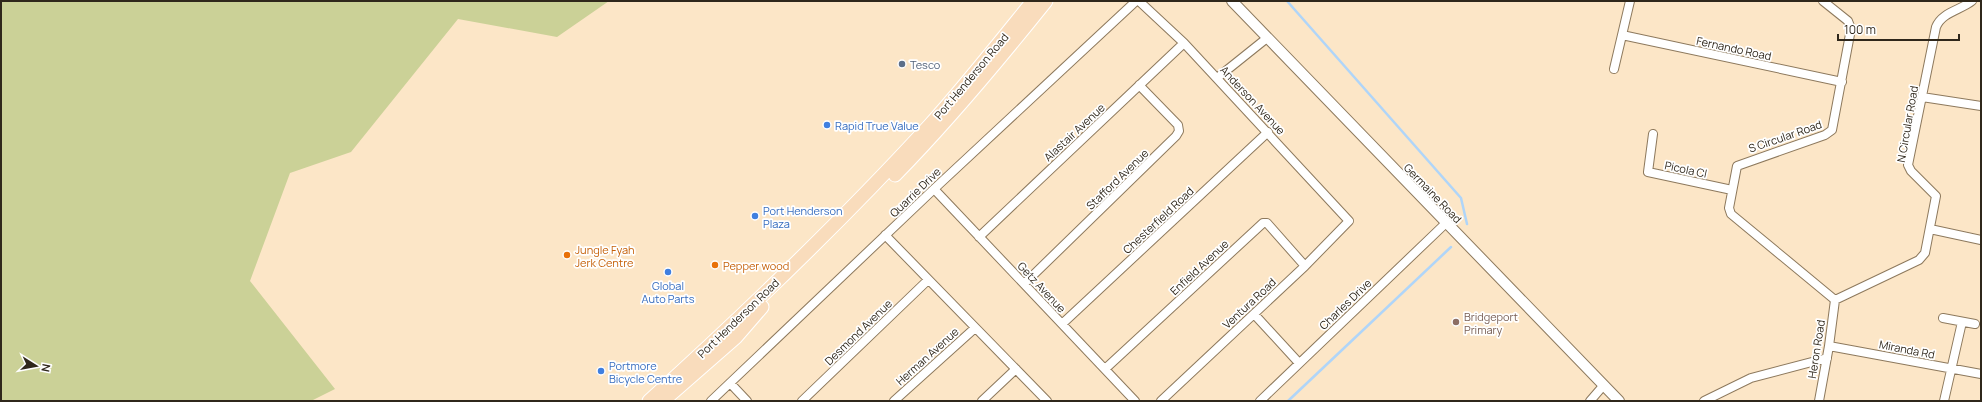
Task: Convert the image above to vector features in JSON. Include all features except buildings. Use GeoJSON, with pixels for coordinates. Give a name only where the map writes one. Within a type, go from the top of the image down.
{"type":"FeatureCollection","features":[{"type":"Feature","properties":{"kind":"main road","name":"Port Henderson Road"},"geometry":{"type":"LineString","coordinates":[[649,401],[728,329],[863,196],[929,126],[969,80],[1033,1]]}},
{"type":"Feature","properties":{"kind":"main road","name":"Port Henderson Road"},"geometry":{"type":"LineString","coordinates":[[663,401],[736,337],[780,286],[930,139],[977,87],[1046,1]]}},
{"type":"Feature","properties":{"kind":"street","name":"Anderson Avenue"},"geometry":{"type":"LineString","coordinates":[[1136,1],[1139,2],[1184,43],[1349,220]]}},
{"type":"Feature","properties":{"kind":"street","name":"Quarrie Drive"},"geometry":{"type":"LineString","coordinates":[[711,401],[934,188],[1136,1]]}},
{"type":"Feature","properties":{"kind":"street","name":"Germaine Road"},"geometry":{"type":"LineString","coordinates":[[1232,1],[1619,401]]}},
{"type":"Feature","properties":{"kind":"street"},"geometry":{"type":"LineString","coordinates":[[1614,69],[1630,1]]}},
{"type":"Feature","properties":{"kind":"street","name":"S Circular Road"},"geometry":{"type":"LineString","coordinates":[[1823,1],[1850,24],[1852,29],[1832,130],[1829,133],[1741,163],[1738,166],[1729,208],[1731,214],[1834,300]]}},
{"type":"Feature","properties":{"kind":"street","name":"N Circular Road"},"geometry":{"type":"LineString","coordinates":[[1834,300],[1923,257],[1930,230],[1936,196],[1911,171],[1908,165],[1939,21],[1972,1]]}},
{"type":"Feature","properties":{"kind":"street","name":"Fernando Road"},"geometry":{"type":"LineString","coordinates":[[1622,35],[1842,82]]}},
{"type":"Feature","properties":{"kind":"street"},"geometry":{"type":"LineString","coordinates":[[1217,78],[1267,38]]}},
{"type":"Feature","properties":{"kind":"street","name":"Alastair Avenue"},"geometry":{"type":"LineString","coordinates":[[979,236],[1184,43]]}},
{"type":"Feature","properties":{"kind":"street","name":"Stafford Avenue"},"geometry":{"type":"LineString","coordinates":[[1024,284],[1176,136],[1179,131],[1178,126],[1139,85]]}},
{"type":"Feature","properties":{"kind":"street"},"geometry":{"type":"LineString","coordinates":[[1922,97],[1981,106]]}},
{"type":"Feature","properties":{"kind":"street","name":"Chesterfield Road"},"geometry":{"type":"LineString","coordinates":[[1062,324],[1268,132]]}},
{"type":"Feature","properties":{"kind":"street","name":"Picola Cl"},"geometry":{"type":"LineString","coordinates":[[1653,134],[1648,172],[1732,190]]}},
{"type":"Feature","properties":{"kind":"street","name":"Getz Avenue"},"geometry":{"type":"LineString","coordinates":[[934,188],[1135,401]]}},
{"type":"Feature","properties":{"kind":"street","name":"Ventura Road"},"geometry":{"type":"LineString","coordinates":[[1161,401],[1305,266],[1349,220]]}},
{"type":"Feature","properties":{"kind":"street","name":"Enfield Avenue"},"geometry":{"type":"LineString","coordinates":[[1105,369],[1262,223],[1267,224],[1305,266]]}},
{"type":"Feature","properties":{"kind":"street","name":"Charles Drive"},"geometry":{"type":"LineString","coordinates":[[1260,401],[1446,223]]}},
{"type":"Feature","properties":{"kind":"street"},"geometry":{"type":"LineString","coordinates":[[1930,230],[1981,240]]}},
{"type":"Feature","properties":{"kind":"street"},"geometry":{"type":"LineString","coordinates":[[885,235],[1047,401]]}},
{"type":"Feature","properties":{"kind":"street","name":"Desmond Avenue"},"geometry":{"type":"LineString","coordinates":[[802,401],[928,280]]}},
{"type":"Feature","properties":{"kind":"street","name":"Heron Road"},"geometry":{"type":"LineString","coordinates":[[1819,401],[1829,346],[1834,300]]}},
{"type":"Feature","properties":{"kind":"street"},"geometry":{"type":"LineString","coordinates":[[1254,314],[1299,363]]}},
{"type":"Feature","properties":{"kind":"street"},"geometry":{"type":"LineString","coordinates":[[1942,318],[1975,324]]}},
{"type":"Feature","properties":{"kind":"street"},"geometry":{"type":"LineString","coordinates":[[1944,401],[1962,322]]}},
{"type":"Feature","properties":{"kind":"street","name":"Herman Avenue"},"geometry":{"type":"LineString","coordinates":[[894,401],[975,328]]}},
{"type":"Feature","properties":{"kind":"street","name":"Miranda Rd"},"geometry":{"type":"LineString","coordinates":[[1829,346],[1981,374]]}},
{"type":"Feature","properties":{"kind":"street"},"geometry":{"type":"LineString","coordinates":[[1704,401],[1751,378],[1827,358]]}},
{"type":"Feature","properties":{"kind":"street"},"geometry":{"type":"LineString","coordinates":[[982,401],[1016,369]]}},
{"type":"Feature","properties":{"kind":"street"},"geometry":{"type":"LineString","coordinates":[[730,383],[747,401]]}},
{"type":"Feature","properties":{"kind":"street"},"geometry":{"type":"LineString","coordinates":[[1590,401],[1603,386]]}},
{"type":"Feature","properties":{"kind":"green space"},"geometry":{"type":"Polygon","coordinates":[[[1,1],[609,1],[557,37],[458,19],[351,152],[290,173],[250,281],[335,389],[311,401],[1,401],[1,1]]]}},
{"type":"Feature","properties":{"kind":"waterway"},"geometry":{"type":"LineString","coordinates":[[1287,1],[1461,198],[1467,224]]}},
{"type":"Feature","properties":{"kind":"waterway"},"geometry":{"type":"LineString","coordinates":[[1288,401],[1451,247]]}},
{"type":"Feature","properties":{"kind":"place","name":"Tesco"},"geometry":{"type":"Point","coordinates":[902,64]}},
{"type":"Feature","properties":{"kind":"place","name":"Rapid True Value"},"geometry":{"type":"Point","coordinates":[827,125]}},
{"type":"Feature","properties":{"kind":"place","name":"Port Henderson Plaza"},"geometry":{"type":"Point","coordinates":[755,216]}},
{"type":"Feature","properties":{"kind":"place","name":"Jungle Fyah Jerk Centre"},"geometry":{"type":"Point","coordinates":[567,255]}},
{"type":"Feature","properties":{"kind":"place","name":"Pepper wood"},"geometry":{"type":"Point","coordinates":[715,265]}},
{"type":"Feature","properties":{"kind":"place","name":"Global Auto Parts"},"geometry":{"type":"Point","coordinates":[668,272]}},
{"type":"Feature","properties":{"kind":"place","name":"Bridgeport Primary"},"geometry":{"type":"Point","coordinates":[1456,322]}},
{"type":"Feature","properties":{"kind":"place","name":"Portmore Bicycle Centre"},"geometry":{"type":"Point","coordinates":[601,371]}}]}
